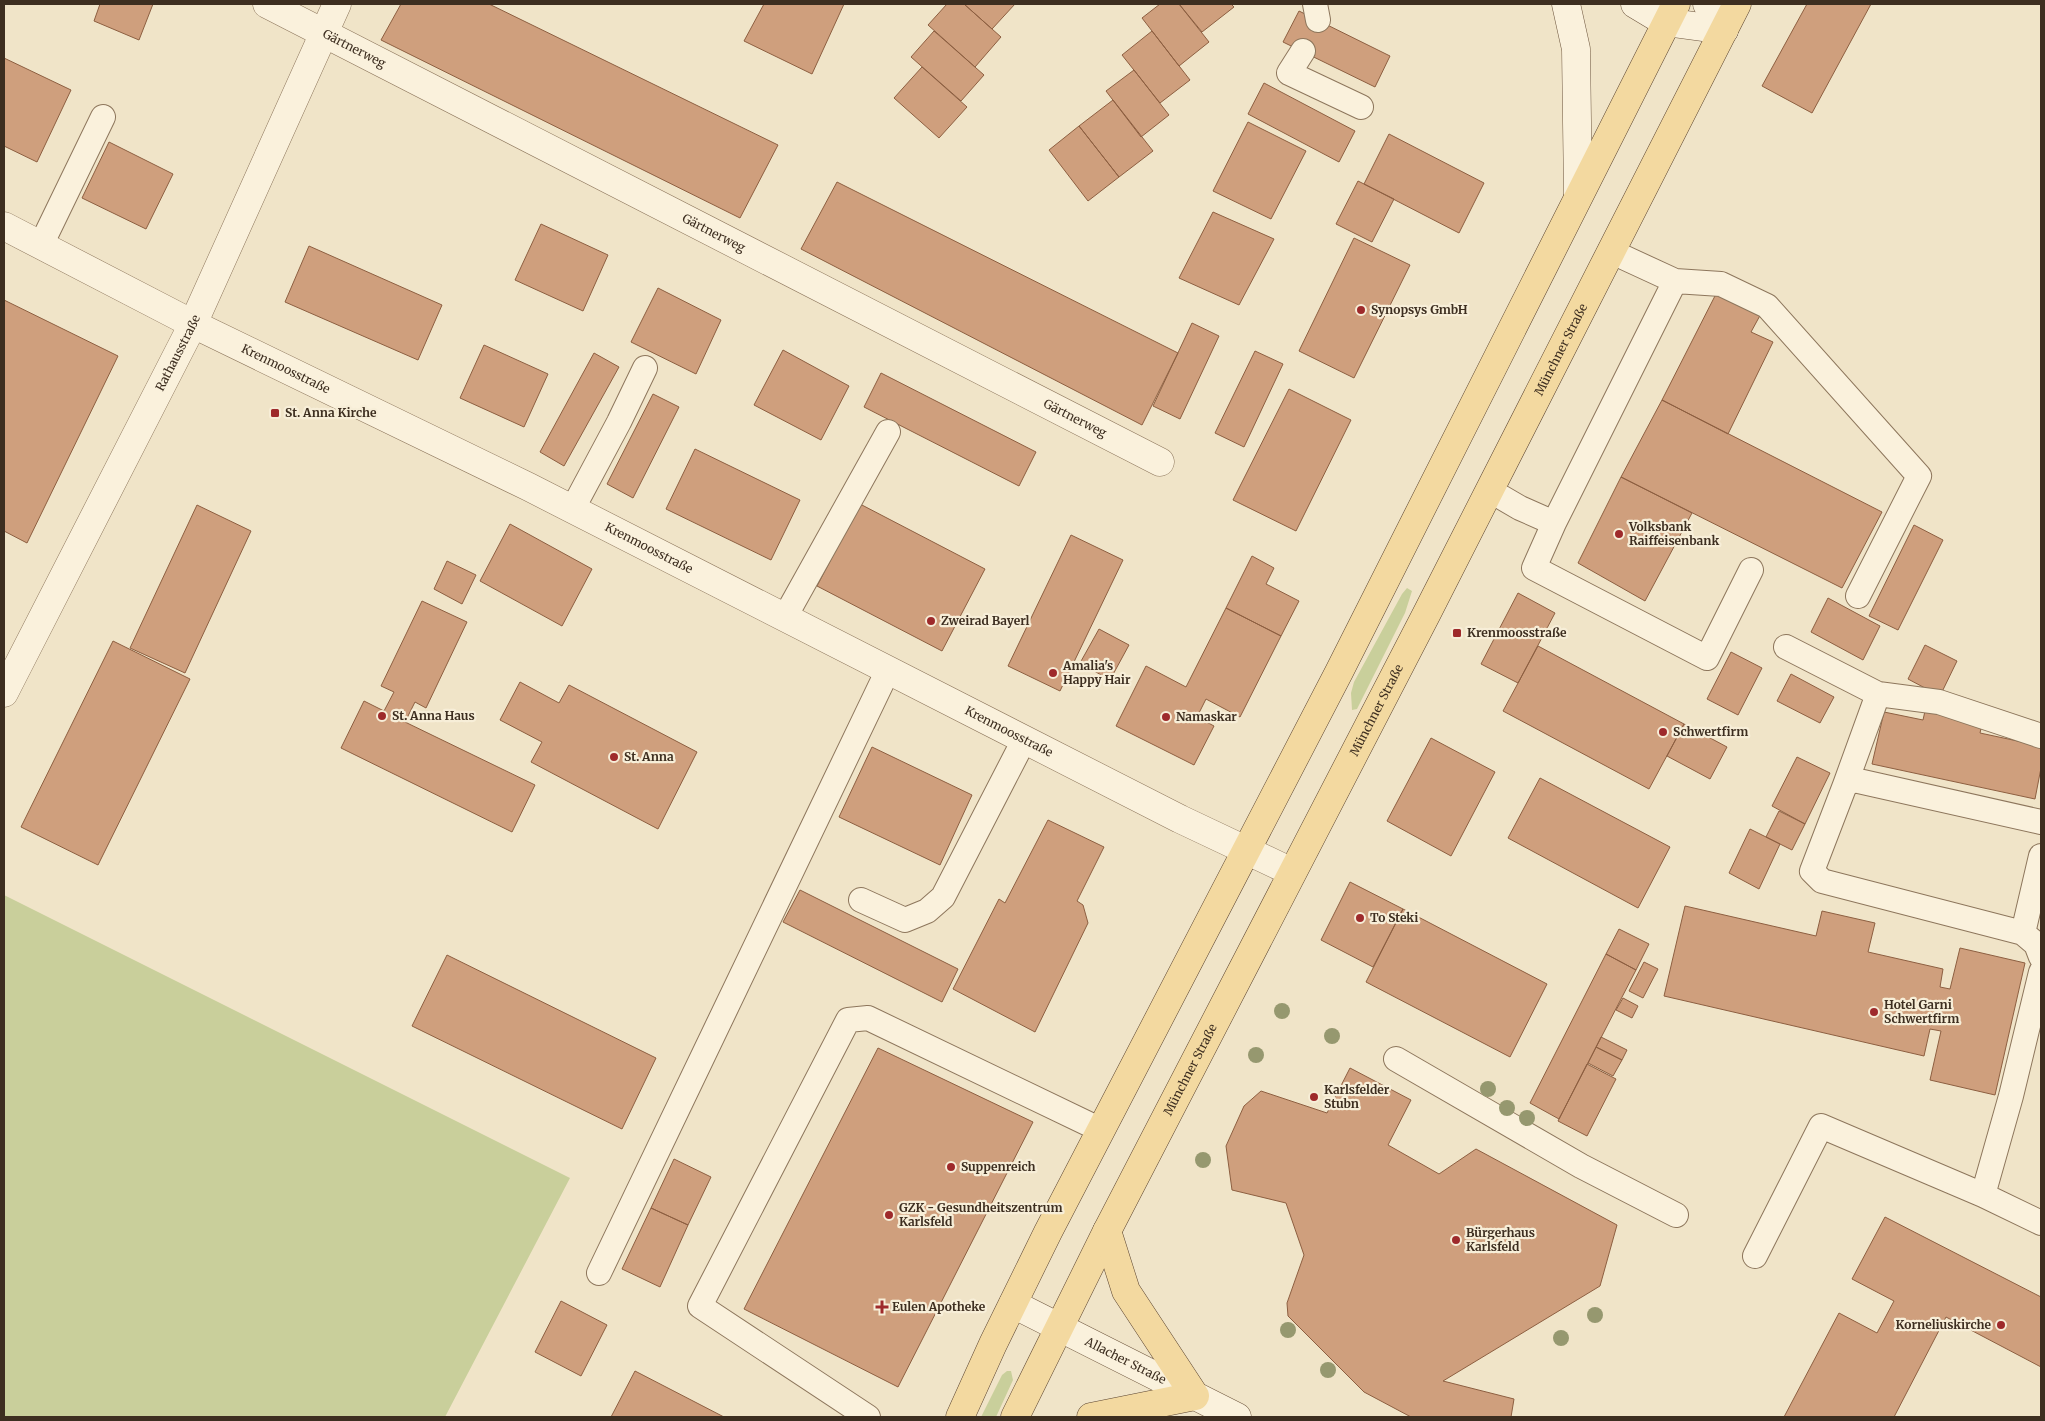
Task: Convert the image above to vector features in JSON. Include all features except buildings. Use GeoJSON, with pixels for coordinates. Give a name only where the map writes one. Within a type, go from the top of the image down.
{"type":"FeatureCollection","features":[{"type":"Feature","properties":{"kind":"main road","name":"Münchner Straße"},"geometry":{"type":"LineString","coordinates":[[1015,1417],[1107,1231],[1428,613],[1737,4]]}},
{"type":"Feature","properties":{"kind":"main road"},"geometry":{"type":"LineString","coordinates":[[960,1417],[1101,1130],[1344,663],[1578,194],[1649,59],[1670,13]]}},
{"type":"Feature","properties":{"kind":"main road"},"geometry":{"type":"LineString","coordinates":[[1091,1417],[1195,1396],[1126,1291],[1107,1231]]}},
{"type":"Feature","properties":{"kind":"street","name":"Gärtnerweg"},"geometry":{"type":"LineString","coordinates":[[267,4],[1160,462]]}},
{"type":"Feature","properties":{"kind":"street","name":"Rathausstraße"},"geometry":{"type":"LineString","coordinates":[[4,693],[193,324],[337,4]]}},
{"type":"Feature","properties":{"kind":"street"},"geometry":{"type":"LineString","coordinates":[[1566,4],[1576,50],[1578,194]]}},
{"type":"Feature","properties":{"kind":"street"},"geometry":{"type":"LineString","coordinates":[[1635,4],[1724,30]]}},
{"type":"Feature","properties":{"kind":"street"},"geometry":{"type":"LineString","coordinates":[[1707,4],[1724,30]]}},
{"type":"Feature","properties":{"kind":"street","name":"Krenmoosstraße"},"geometry":{"type":"LineString","coordinates":[[4,226],[193,324],[572,510],[1024,740],[1292,872]]}},
{"type":"Feature","properties":{"kind":"street","name":"Allacher Straße"},"geometry":{"type":"LineString","coordinates":[[1014,1304],[1237,1417]]}},
{"type":"Feature","properties":{"kind":"lane"},"geometry":{"type":"LineString","coordinates":[[1303,51],[1290,73],[1361,107]]}},
{"type":"Feature","properties":{"kind":"lane"},"geometry":{"type":"LineString","coordinates":[[41,245],[103,116]]}},
{"type":"Feature","properties":{"kind":"lane"},"geometry":{"type":"LineString","coordinates":[[1610,251],[1675,281],[1722,284],[1767,306],[1919,476],[1858,596]]}},
{"type":"Feature","properties":{"kind":"lane"},"geometry":{"type":"LineString","coordinates":[[1675,281],[1534,568],[1707,658],[1751,570]]}},
{"type":"Feature","properties":{"kind":"lane"},"geometry":{"type":"LineString","coordinates":[[572,510],[619,422],[645,368]]}},
{"type":"Feature","properties":{"kind":"lane"},"geometry":{"type":"LineString","coordinates":[[785,617],[888,432]]}},
{"type":"Feature","properties":{"kind":"lane"},"geometry":{"type":"LineString","coordinates":[[1489,490],[1520,508],[1554,524]]}},
{"type":"Feature","properties":{"kind":"lane"},"geometry":{"type":"LineString","coordinates":[[1786,647],[1878,694],[1939,702],[2041,736]]}},
{"type":"Feature","properties":{"kind":"lane"},"geometry":{"type":"LineString","coordinates":[[599,1273],[888,670]]}},
{"type":"Feature","properties":{"kind":"lane"},"geometry":{"type":"LineString","coordinates":[[1878,694],[1812,870],[1822,881],[2023,933],[2036,944],[2041,957]]}},
{"type":"Feature","properties":{"kind":"lane"},"geometry":{"type":"LineString","coordinates":[[861,900],[906,920],[926,911],[943,897],[1024,740]]}},
{"type":"Feature","properties":{"kind":"lane"},"geometry":{"type":"LineString","coordinates":[[1845,785],[1854,780],[1871,783],[2041,822]]}},
{"type":"Feature","properties":{"kind":"lane"},"geometry":{"type":"LineString","coordinates":[[2023,933],[2041,856]]}},
{"type":"Feature","properties":{"kind":"lane"},"geometry":{"type":"LineString","coordinates":[[1984,1195],[2011,1096],[2041,972]]}},
{"type":"Feature","properties":{"kind":"lane"},"geometry":{"type":"LineString","coordinates":[[868,1417],[700,1306],[848,1020],[868,1018],[1101,1130]]}},
{"type":"Feature","properties":{"kind":"lane"},"geometry":{"type":"LineString","coordinates":[[1396,1059],[1581,1166],[1676,1215]]}},
{"type":"Feature","properties":{"kind":"lane"},"geometry":{"type":"LineString","coordinates":[[1755,1256],[1821,1126],[1984,1195],[2041,1223]]}},
{"type":"Feature","properties":{"kind":"green space"},"geometry":{"type":"Polygon","coordinates":[[[1407,588],[1412,591],[1405,613],[1357,709],[1352,710],[1351,693],[1354,682],[1407,588]]]}},
{"type":"Feature","properties":{"kind":"green space"},"geometry":{"type":"Polygon","coordinates":[[[4,895],[570,1178],[445,1417],[4,1417],[4,895]]]}},
{"type":"Feature","properties":{"kind":"green space"},"geometry":{"type":"Polygon","coordinates":[[[1007,1371],[1011,1371],[1013,1380],[996,1417],[981,1417],[1002,1375],[1007,1371]]]}},
{"type":"Feature","properties":{"kind":"place","name":"Synopsys GmbH"},"geometry":{"type":"Point","coordinates":[1361,310]}},
{"type":"Feature","properties":{"kind":"place","name":"St. Anna Kirche"},"geometry":{"type":"Point","coordinates":[275,413]}},
{"type":"Feature","properties":{"kind":"place","name":"Volksbank Raiffeisenbank"},"geometry":{"type":"Point","coordinates":[1619,534]}},
{"type":"Feature","properties":{"kind":"place","name":"Zweirad Bayerl"},"geometry":{"type":"Point","coordinates":[931,621]}},
{"type":"Feature","properties":{"kind":"place","name":"Krenmoosstraße"},"geometry":{"type":"Point","coordinates":[1457,633]}},
{"type":"Feature","properties":{"kind":"place","name":"Amalia's Happy Hair"},"geometry":{"type":"Point","coordinates":[1053,673]}},
{"type":"Feature","properties":{"kind":"place","name":"St. Anna Haus"},"geometry":{"type":"Point","coordinates":[382,716]}},
{"type":"Feature","properties":{"kind":"place","name":"Namaskar"},"geometry":{"type":"Point","coordinates":[1166,717]}},
{"type":"Feature","properties":{"kind":"place","name":"Schwertfirm"},"geometry":{"type":"Point","coordinates":[1663,732]}},
{"type":"Feature","properties":{"kind":"place","name":"St. Anna"},"geometry":{"type":"Point","coordinates":[614,757]}},
{"type":"Feature","properties":{"kind":"place","name":"To Steki"},"geometry":{"type":"Point","coordinates":[1360,918]}},
{"type":"Feature","properties":{"kind":"place","name":"Hotel Garni Schwertfirm"},"geometry":{"type":"Point","coordinates":[1874,1012]}},
{"type":"Feature","properties":{"kind":"place","name":"Karlsfelder Stubn"},"geometry":{"type":"Point","coordinates":[1314,1097]}},
{"type":"Feature","properties":{"kind":"place","name":"Suppenreich"},"geometry":{"type":"Point","coordinates":[951,1167]}},
{"type":"Feature","properties":{"kind":"place","name":"GZK - Gesundheitszentrum Karlsfeld"},"geometry":{"type":"Point","coordinates":[889,1215]}},
{"type":"Feature","properties":{"kind":"place","name":"Bürgerhaus Karlsfeld"},"geometry":{"type":"Point","coordinates":[1456,1240]}},
{"type":"Feature","properties":{"kind":"place","name":"Eulen Apotheke"},"geometry":{"type":"Point","coordinates":[882,1307]}},
{"type":"Feature","properties":{"kind":"place","name":"Korneliuskirche"},"geometry":{"type":"Point","coordinates":[2001,1325]}}]}
